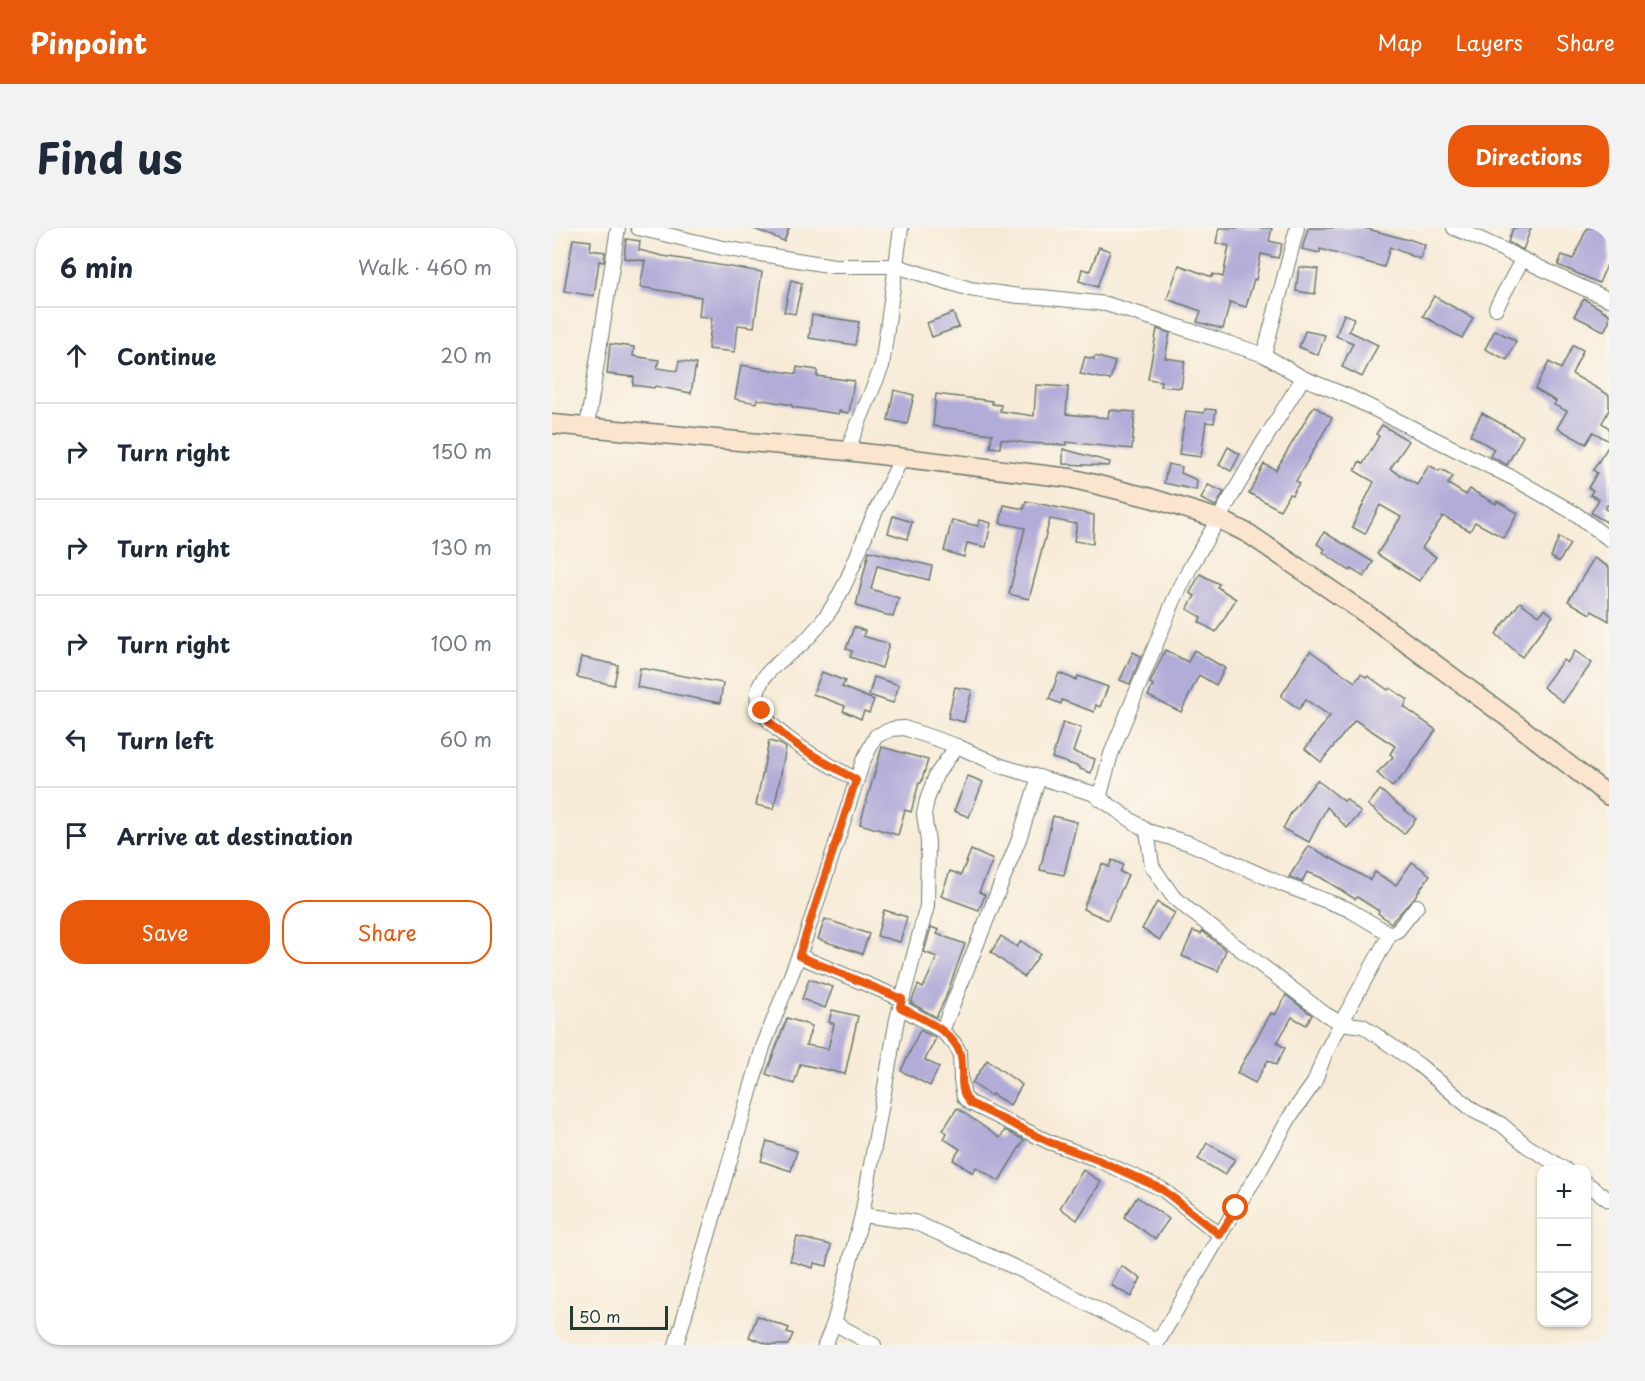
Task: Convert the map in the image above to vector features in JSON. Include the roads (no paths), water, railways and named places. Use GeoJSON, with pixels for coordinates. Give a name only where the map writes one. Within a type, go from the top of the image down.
{"type":"FeatureCollection","features":[{"type":"Feature","properties":{"kind":"main road"},"geometry":{"type":"LineString","coordinates":[[552,424],[847,451],[1070,478],[1150,498],[1219,519],[1249,534],[1375,620],[1520,726],[1609,796]]}},
{"type":"Feature","properties":{"kind":"street"},"geometry":{"type":"LineString","coordinates":[[587,427],[618,228]]}},
{"type":"Feature","properties":{"kind":"street"},"geometry":{"type":"LineString","coordinates":[[638,228],[723,248],[826,265],[896,266],[970,289],[1106,304],[1264,355],[1303,378],[1350,397],[1513,478],[1575,514],[1609,539]]}},
{"type":"Feature","properties":{"kind":"street"},"geometry":{"type":"LineString","coordinates":[[847,451],[882,366],[901,228]]}},
{"type":"Feature","properties":{"kind":"street"},"geometry":{"type":"LineString","coordinates":[[1264,355],[1297,228]]}},
{"type":"Feature","properties":{"kind":"street"},"geometry":{"type":"LineString","coordinates":[[1454,228],[1489,242],[1522,260],[1609,299]]}},
{"type":"Feature","properties":{"kind":"street"},"geometry":{"type":"LineString","coordinates":[[1496,308],[1522,260]]}},
{"type":"Feature","properties":{"kind":"street"},"geometry":{"type":"LineString","coordinates":[[1099,799],[1111,754],[1174,600],[1262,444],[1303,378]]}},
{"type":"Feature","properties":{"kind":"street"},"geometry":{"type":"LineString","coordinates":[[856,780],[798,746],[766,719],[758,704],[758,694],[760,683],[766,674],[806,640],[822,621],[844,587],[901,459]]}},
{"type":"Feature","properties":{"kind":"street"},"geometry":{"type":"LineString","coordinates":[[676,1345],[764,1047],[799,956],[856,780],[870,744],[876,736],[886,731],[904,728],[957,746],[1001,766],[1092,793],[1147,831],[1189,843],[1284,885],[1348,909],[1390,934]]}},
{"type":"Feature","properties":{"kind":"street"},"geometry":{"type":"LineString","coordinates":[[825,1345],[834,1323],[862,1215],[883,1087],[901,1003],[927,906],[928,842],[924,814],[927,800],[936,775],[957,746]]}},
{"type":"Feature","properties":{"kind":"street"},"geometry":{"type":"LineString","coordinates":[[942,1031],[1019,838],[1039,777]]}},
{"type":"Feature","properties":{"kind":"street"},"geometry":{"type":"LineString","coordinates":[[1147,831],[1152,866],[1172,895],[1271,974],[1341,1023],[1363,1026],[1419,1065],[1474,1111],[1501,1124],[1527,1146],[1558,1165]]}},
{"type":"Feature","properties":{"kind":"street"},"geometry":{"type":"LineString","coordinates":[[862,1215],[914,1222],[1032,1275],[1157,1343],[1258,1174],[1291,1114],[1314,1083],[1325,1054],[1390,934],[1398,930],[1417,906]]}},
{"type":"Feature","properties":{"kind":"street"},"geometry":{"type":"LineString","coordinates":[[799,956],[901,1003],[942,1031],[960,1053],[964,1097],[970,1103],[1049,1142],[1098,1160],[1162,1189],[1220,1235]]}},
{"type":"Feature","properties":{"kind":"street"},"geometry":{"type":"LineString","coordinates":[[1591,1186],[1609,1200]]}},
{"type":"Feature","properties":{"kind":"street"},"geometry":{"type":"LineString","coordinates":[[834,1323],[874,1345]]}}]}
